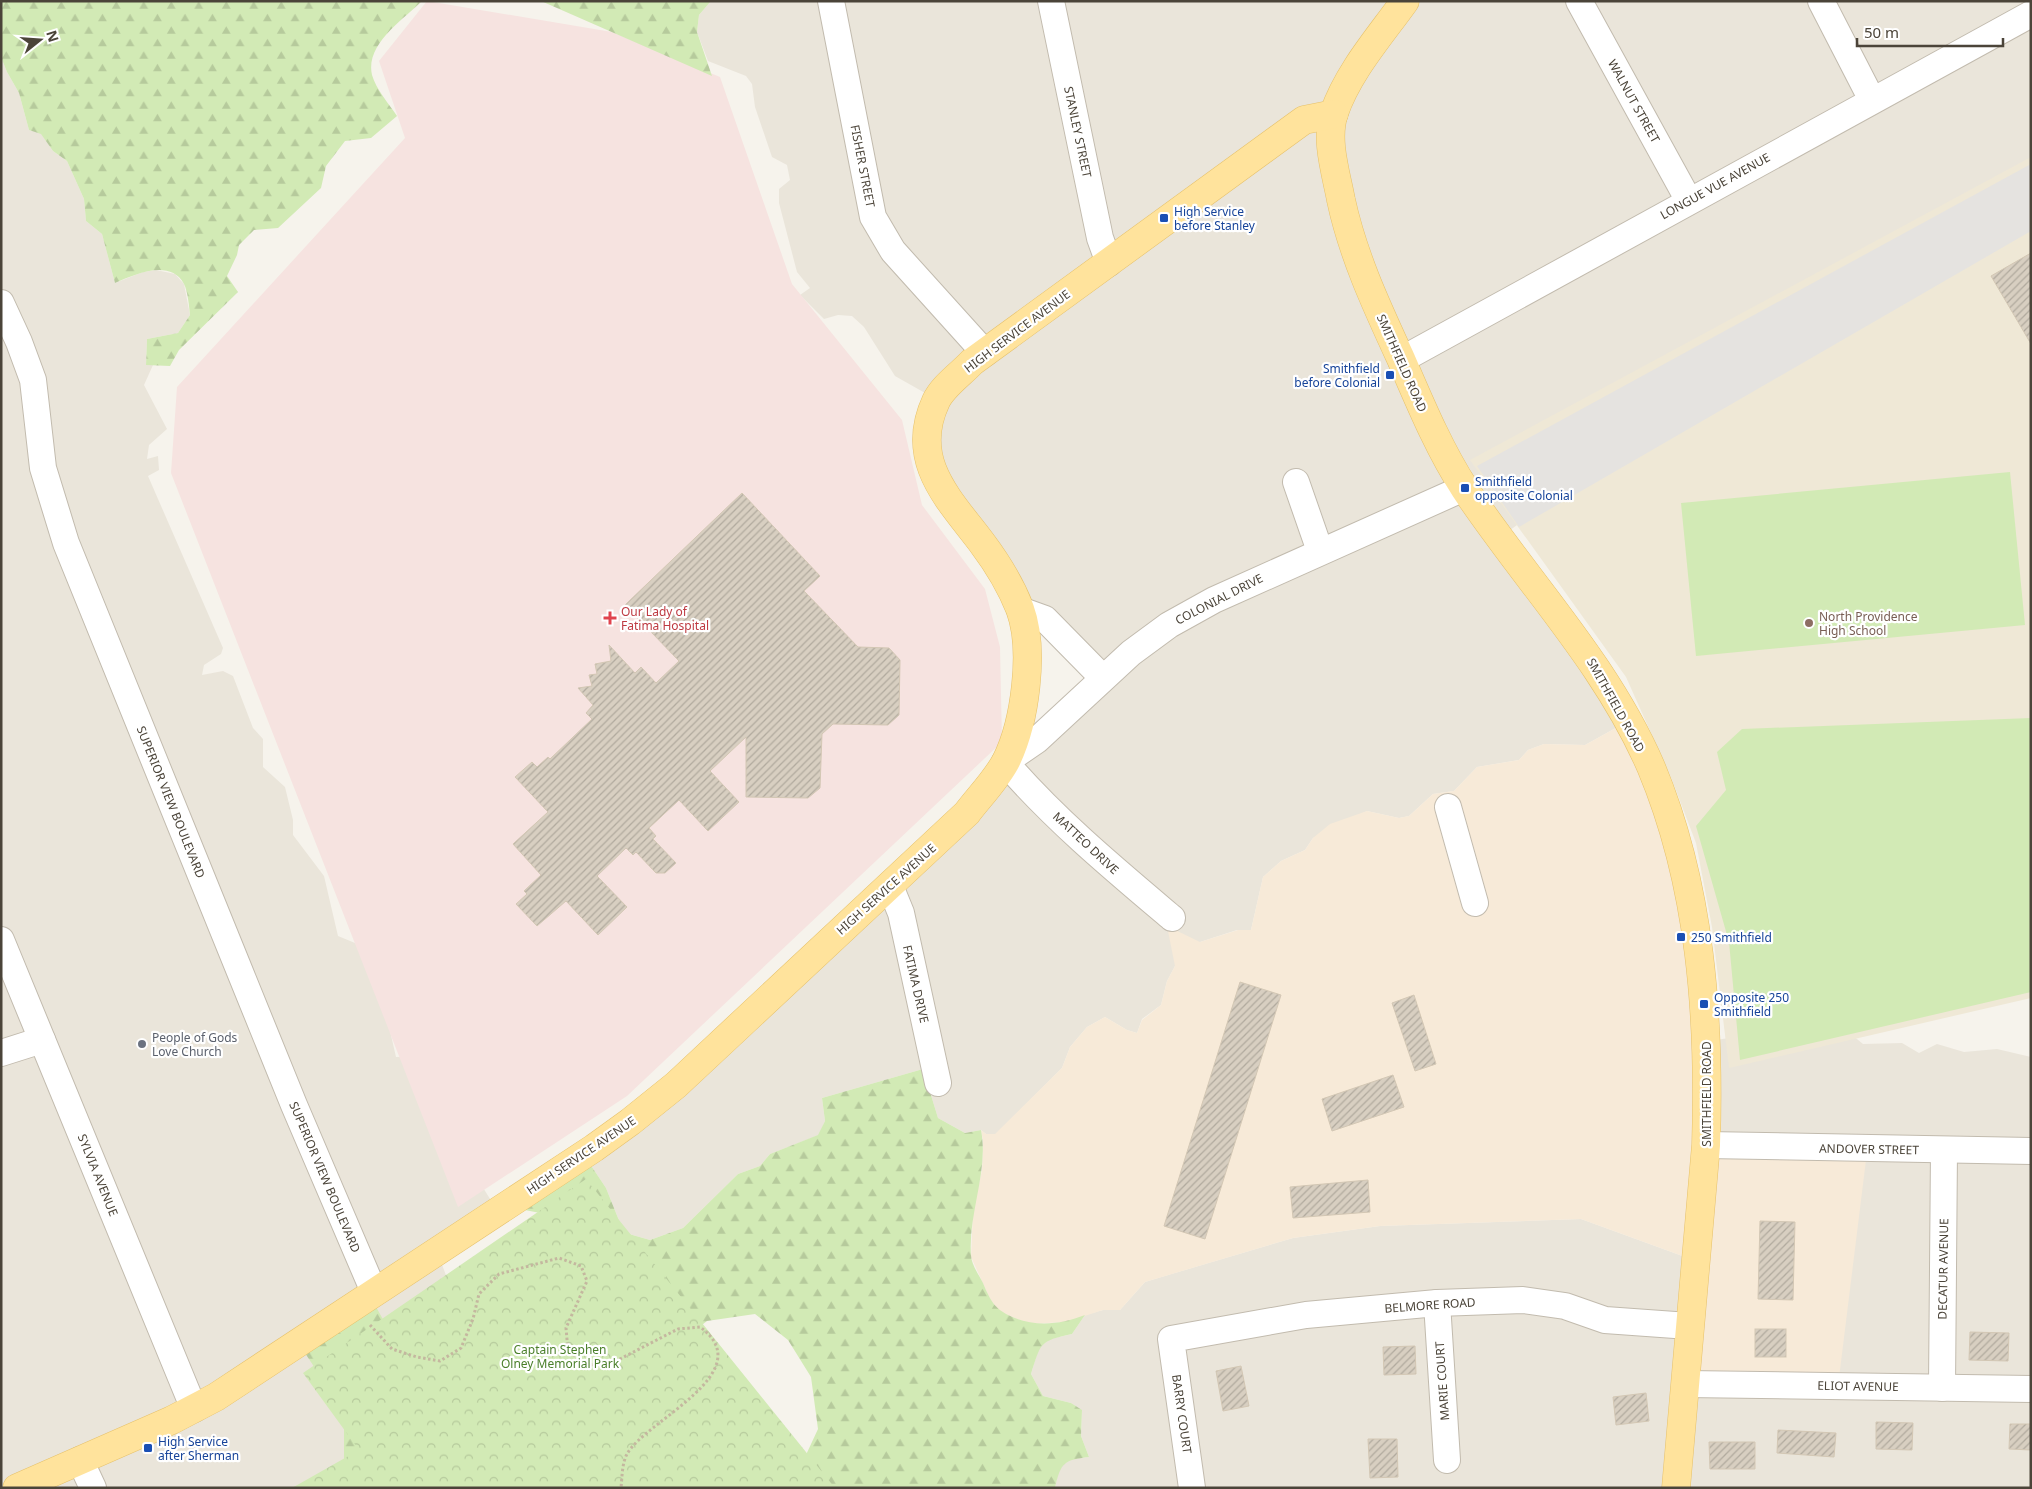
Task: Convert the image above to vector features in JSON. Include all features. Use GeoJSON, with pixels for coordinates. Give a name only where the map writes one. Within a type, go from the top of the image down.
{"type":"FeatureCollection","features":[{"type":"Feature","properties":{"kind":"main road","name":"SMITHFIELD ROAD"},"geometry":{"type":"LineString","coordinates":[[1405,1],[1354,75],[1334,114],[1331,135],[1332,154],[1347,228],[1360,268],[1401,360],[1443,449],[1464,488],[1586,651],[1619,706],[1650,767],[1676,840],[1689,892],[1701,972],[1706,1034],[1706,1145],[1676,1488]]}},
{"type":"Feature","properties":{"kind":"main road","name":"HIGH SERVICE AVENUE"},"geometry":{"type":"LineString","coordinates":[[16,1488],[194,1409],[242,1381],[630,1122],[676,1084],[967,813],[1005,762],[1020,722],[1027,672],[1020,610],[1002,574],[937,484],[927,440],[936,400],[967,367],[984,353],[1304,120],[1334,114]]}},
{"type":"Feature","properties":{"kind":"street","name":"FISHER STREET"},"geometry":{"type":"LineString","coordinates":[[830,1],[873,217],[893,251],[984,353]]}},
{"type":"Feature","properties":{"kind":"street","name":"STANLEY STREET"},"geometry":{"type":"LineString","coordinates":[[1051,1],[1100,238],[1109,263]]}},
{"type":"Feature","properties":{"kind":"street","name":"WALNUT STREET"},"geometry":{"type":"LineString","coordinates":[[1579,1],[1689,201]]}},
{"type":"Feature","properties":{"kind":"street"},"geometry":{"type":"LineString","coordinates":[[1821,1],[1872,100]]}},
{"type":"Feature","properties":{"kind":"street","name":"LONGUE VUE AVENUE"},"geometry":{"type":"LineString","coordinates":[[1401,360],[2031,14]]}},
{"type":"Feature","properties":{"kind":"street","name":"SUPERIOR VIEW BOULEVARD"},"geometry":{"type":"LineString","coordinates":[[1,303],[19,342],[32,380],[43,468],[66,544],[294,1105],[374,1292]]}},
{"type":"Feature","properties":{"kind":"street"},"geometry":{"type":"LineString","coordinates":[[1296,482],[1320,551]]}},
{"type":"Feature","properties":{"kind":"street","name":"COLONIAL DRIVE"},"geometry":{"type":"LineString","coordinates":[[1005,762],[1037,740],[1103,678],[1169,625],[1214,600],[1464,488]]}},
{"type":"Feature","properties":{"kind":"street"},"geometry":{"type":"LineString","coordinates":[[1020,610],[1045,618],[1103,678]]}},
{"type":"Feature","properties":{"kind":"street","name":"MATTEO DRIVE"},"geometry":{"type":"LineString","coordinates":[[1005,762],[1022,782],[1100,858],[1172,918]]}},
{"type":"Feature","properties":{"kind":"street"},"geometry":{"type":"LineString","coordinates":[[1448,807],[1475,903]]}},
{"type":"Feature","properties":{"kind":"street","name":"FATIMA DRIVE"},"geometry":{"type":"LineString","coordinates":[[890,886],[901,913],[938,1083]]}},
{"type":"Feature","properties":{"kind":"street","name":"SYLVIA AVENUE"},"geometry":{"type":"LineString","coordinates":[[1,940],[194,1409]]}},
{"type":"Feature","properties":{"kind":"street"},"geometry":{"type":"LineString","coordinates":[[1,1053],[42,1040]]}},
{"type":"Feature","properties":{"kind":"street","name":"ANDOVER STREET"},"geometry":{"type":"LineString","coordinates":[[1706,1145],[2031,1151]]}},
{"type":"Feature","properties":{"kind":"street","name":"DECATUR AVENUE"},"geometry":{"type":"LineString","coordinates":[[1942,1388],[1944,1150]]}},
{"type":"Feature","properties":{"kind":"street","name":"BELMORE ROAD"},"geometry":{"type":"LineString","coordinates":[[1171,1339],[1306,1316],[1437,1303],[1537,1301],[1565,1306],[1605,1320],[1689,1326]]}},
{"type":"Feature","properties":{"kind":"street","name":"MARIE COURT"},"geometry":{"type":"LineString","coordinates":[[1437,1303],[1447,1460]]}},
{"type":"Feature","properties":{"kind":"street","name":"BARRY COURT"},"geometry":{"type":"LineString","coordinates":[[1171,1339],[1192,1488]]}},
{"type":"Feature","properties":{"kind":"street","name":"ELIOT AVENUE"},"geometry":{"type":"LineString","coordinates":[[1686,1384],[2031,1388]]}},
{"type":"Feature","properties":{"kind":"street"},"geometry":{"type":"LineString","coordinates":[[80,1460],[93,1488]]}},
{"type":"Feature","properties":{"kind":"path"},"geometry":{"type":"LineString","coordinates":[[370,1324],[392,1349],[417,1357],[440,1361],[460,1348],[473,1319],[479,1294],[499,1274],[559,1258],[581,1266],[587,1281],[566,1328],[568,1351],[589,1365],[618,1360],[678,1329],[700,1327],[712,1336],[718,1350],[717,1364],[702,1386],[627,1454],[620,1488]]}},
{"type":"Feature","properties":{"kind":"shaded area","name":"Our Lady of Fatima Hospital"},"geometry":{"type":"Polygon","coordinates":[[[427,1],[612,32],[720,77],[792,284],[902,420],[922,505],[985,589],[1000,647],[1002,742],[627,1096],[458,1207],[171,473],[177,387],[405,138],[379,61],[427,1]]]}},
{"type":"Feature","properties":{"kind":"shaded area"},"geometry":{"type":"Polygon","coordinates":[[[711,1],[2031,1],[2031,175],[1695,396],[1502,536],[1623,724],[1585,745],[1544,744],[1528,750],[1519,760],[1477,767],[1454,791],[1433,794],[1409,816],[1399,818],[1367,811],[1313,838],[1305,850],[1281,861],[1263,877],[1251,930],[1237,930],[1200,942],[1175,966],[1167,981],[1161,1005],[1142,1019],[1137,1033],[1127,1030],[1105,1017],[1087,1027],[1070,1047],[1062,1068],[995,1135],[986,1134],[981,1130],[965,1133],[938,1118],[923,1069],[822,1098],[825,1121],[819,1135],[770,1154],[760,1166],[738,1174],[683,1228],[650,1240],[629,1234],[620,1223],[606,1188],[584,1155],[1094,685],[1016,597],[930,462],[941,402],[895,376],[864,327],[852,316],[838,315],[824,319],[800,295],[810,288],[797,272],[779,203],[779,189],[790,180],[787,165],[772,157],[755,107],[752,84],[746,76],[708,61],[697,32],[699,15],[711,1]]]}},
{"type":"Feature","properties":{"kind":"shaded area"},"geometry":{"type":"Polygon","coordinates":[[[1,57],[19,93],[29,130],[41,133],[53,151],[67,161],[84,199],[86,221],[102,234],[115,283],[143,272],[156,270],[175,274],[184,284],[190,315],[178,333],[147,339],[146,365],[153,365],[144,385],[167,429],[149,445],[147,459],[158,456],[159,470],[148,476],[223,648],[221,654],[204,665],[202,675],[223,671],[233,676],[253,728],[263,739],[263,767],[285,787],[293,820],[293,835],[324,876],[338,936],[355,943],[375,944],[385,1009],[396,1057],[424,1056],[465,1159],[497,1210],[437,1251],[447,1278],[340,1406],[344,1428],[344,1462],[331,1474],[290,1488],[1,1488],[1,57]]]}},
{"type":"Feature","properties":{"kind":"shaded area","name":"North Providence High School"},"geometry":{"type":"Polygon","coordinates":[[[2031,157],[2031,998],[1729,1068],[1712,927],[1696,843],[1672,780],[1626,677],[1470,460],[2031,157]]]}},
{"type":"Feature","properties":{"kind":"shaded area"},"geometry":{"type":"Polygon","coordinates":[[[2031,164],[2031,231],[1519,527],[1477,466],[2031,164]]]}},
{"type":"Feature","properties":{"kind":"shaded area"},"geometry":{"type":"Polygon","coordinates":[[[1623,724],[1681,879],[1703,1139],[1867,1152],[1838,1386],[1691,1385],[1688,1258],[1581,1219],[1380,1226],[1293,1238],[1145,1282],[1120,1310],[1103,1310],[1066,1322],[1030,1324],[1000,1312],[990,1299],[971,1257],[973,1211],[982,1170],[983,1141],[981,1130],[986,1134],[995,1134],[1062,1068],[1070,1047],[1087,1027],[1105,1017],[1127,1030],[1137,1033],[1142,1020],[1161,1005],[1167,981],[1175,966],[1167,926],[1200,942],[1238,930],[1251,930],[1263,877],[1281,861],[1305,850],[1313,838],[1330,824],[1367,811],[1399,818],[1409,816],[1433,794],[1454,791],[1477,767],[1519,760],[1528,750],[1544,744],[1585,745],[1623,724]]]}},
{"type":"Feature","properties":{"kind":"shaded area"},"geometry":{"type":"Polygon","coordinates":[[[1846,1030],[1863,1044],[1902,1043],[1919,1053],[1937,1044],[1964,1052],[1997,1049],[2031,1057],[2031,1488],[1055,1488],[1059,1468],[1070,1459],[1089,1457],[1081,1436],[1082,1411],[1071,1403],[1043,1396],[1031,1374],[1039,1347],[1050,1339],[1072,1334],[1085,1315],[1103,1310],[1120,1310],[1145,1282],[1168,1275],[1293,1238],[1380,1226],[1581,1219],[1688,1258],[1707,1145],[1704,1042],[1766,1032],[1846,1030]]]}},
{"type":"Feature","properties":{"kind":"green space"},"geometry":{"type":"Polygon","coordinates":[[[1,1],[422,1],[387,34],[374,53],[371,64],[376,86],[397,116],[371,138],[345,141],[326,166],[321,188],[278,228],[254,230],[239,245],[237,255],[227,276],[238,292],[179,350],[170,366],[146,365],[147,339],[178,333],[190,315],[184,284],[178,276],[161,270],[141,273],[115,283],[102,234],[86,221],[84,199],[67,161],[53,151],[41,134],[29,130],[19,93],[1,57],[1,1]]]}},
{"type":"Feature","properties":{"kind":"green space"},"geometry":{"type":"Polygon","coordinates":[[[541,1],[711,1],[699,15],[697,32],[712,76],[541,1]]]}},
{"type":"Feature","properties":{"kind":"green space"},"geometry":{"type":"Polygon","coordinates":[[[2010,472],[2025,625],[1696,656],[1681,503],[2010,472]]]}},
{"type":"Feature","properties":{"kind":"green space"},"geometry":{"type":"Polygon","coordinates":[[[2031,718],[2031,992],[1740,1060],[1729,942],[1696,826],[1726,790],[1717,752],[1742,729],[2031,718]]]}},
{"type":"Feature","properties":{"kind":"green space"},"geometry":{"type":"Polygon","coordinates":[[[923,1069],[938,1118],[965,1133],[981,1130],[983,1145],[981,1176],[972,1224],[971,1258],[994,1305],[1008,1315],[1032,1323],[1068,1321],[1085,1315],[1072,1334],[1053,1339],[1043,1345],[1031,1374],[1043,1396],[1071,1403],[1082,1410],[1081,1436],[1089,1457],[1074,1459],[1065,1464],[1059,1473],[1055,1488],[772,1488],[805,1457],[818,1429],[811,1377],[788,1340],[755,1314],[707,1321],[660,1358],[656,1488],[290,1488],[331,1474],[344,1462],[344,1428],[340,1406],[299,1344],[369,1294],[391,1334],[566,1218],[504,1206],[584,1155],[606,1188],[620,1223],[629,1234],[650,1240],[683,1228],[738,1174],[760,1166],[770,1154],[818,1135],[825,1121],[822,1098],[923,1069]]]}},
{"type":"Feature","properties":{"kind":"green space","name":"Captain Stephen Olney Memorial Park"},"geometry":{"type":"Polygon","coordinates":[[[586,1179],[835,1488],[292,1488],[359,1450],[303,1373],[586,1179]]]}},
{"type":"Feature","properties":{"kind":"building"},"geometry":{"type":"Polygon","coordinates":[[[2031,253],[2031,344],[1991,276],[2031,253]]]}},
{"type":"Feature","properties":{"kind":"building"},"geometry":{"type":"Polygon","coordinates":[[[742,493],[820,576],[804,591],[858,647],[889,648],[900,660],[899,715],[888,725],[833,724],[822,734],[820,788],[808,798],[746,797],[746,737],[710,771],[739,802],[708,831],[679,800],[649,828],[656,836],[653,839],[676,863],[665,873],[656,873],[636,852],[633,855],[626,848],[597,876],[627,907],[598,935],[566,901],[537,926],[516,904],[527,894],[524,891],[541,875],[513,844],[548,812],[515,777],[532,762],[537,767],[548,757],[550,759],[592,719],[586,713],[593,705],[578,688],[592,686],[589,675],[597,674],[595,664],[611,661],[609,645],[635,673],[641,667],[656,683],[679,661],[625,605],[742,493]]]}},
{"type":"Feature","properties":{"kind":"building"},"geometry":{"type":"Polygon","coordinates":[[[1240,982],[1281,995],[1205,1239],[1164,1226],[1240,982]]]}},
{"type":"Feature","properties":{"kind":"building"},"geometry":{"type":"Polygon","coordinates":[[[1414,995],[1436,1064],[1415,1071],[1392,1003],[1414,995]]]}},
{"type":"Feature","properties":{"kind":"building"},"geometry":{"type":"Polygon","coordinates":[[[1393,1075],[1404,1107],[1332,1131],[1322,1099],[1393,1075]]]}},
{"type":"Feature","properties":{"kind":"building"},"geometry":{"type":"Polygon","coordinates":[[[1368,1180],[1370,1212],[1293,1218],[1290,1187],[1368,1180]]]}},
{"type":"Feature","properties":{"kind":"building"},"geometry":{"type":"Polygon","coordinates":[[[1760,1221],[1795,1222],[1793,1300],[1758,1299],[1760,1221]]]}},
{"type":"Feature","properties":{"kind":"building"},"geometry":{"type":"Polygon","coordinates":[[[1755,1329],[1786,1329],[1786,1357],[1755,1357],[1755,1329]]]}},
{"type":"Feature","properties":{"kind":"building"},"geometry":{"type":"Polygon","coordinates":[[[1970,1332],[2009,1333],[2008,1361],[1969,1360],[1970,1332]]]}},
{"type":"Feature","properties":{"kind":"building"},"geometry":{"type":"Polygon","coordinates":[[[1415,1346],[1416,1374],[1384,1375],[1383,1347],[1415,1346]]]}},
{"type":"Feature","properties":{"kind":"building"},"geometry":{"type":"Polygon","coordinates":[[[1241,1366],[1249,1406],[1223,1411],[1216,1371],[1241,1366]]]}},
{"type":"Feature","properties":{"kind":"building"},"geometry":{"type":"Polygon","coordinates":[[[1646,1393],[1649,1421],[1616,1425],[1613,1397],[1646,1393]]]}},
{"type":"Feature","properties":{"kind":"building"},"geometry":{"type":"Polygon","coordinates":[[[1876,1422],[1913,1423],[1912,1450],[1876,1449],[1876,1422]]]}},
{"type":"Feature","properties":{"kind":"building"},"geometry":{"type":"Polygon","coordinates":[[[2010,1424],[2031,1424],[2031,1450],[2009,1449],[2010,1424]]]}},
{"type":"Feature","properties":{"kind":"building"},"geometry":{"type":"Polygon","coordinates":[[[1778,1430],[1836,1433],[1834,1457],[1777,1453],[1778,1430]]]}},
{"type":"Feature","properties":{"kind":"building"},"geometry":{"type":"Polygon","coordinates":[[[1368,1439],[1397,1439],[1398,1477],[1370,1478],[1368,1439]]]}},
{"type":"Feature","properties":{"kind":"building"},"geometry":{"type":"Polygon","coordinates":[[[1709,1442],[1755,1442],[1755,1469],[1710,1469],[1709,1442]]]}},
{"type":"Feature","properties":{"kind":"place","name":"High Service before Stanley"},"geometry":{"type":"Point","coordinates":[1164,218]}},
{"type":"Feature","properties":{"kind":"place","name":"Smithfield before Colonial"},"geometry":{"type":"Point","coordinates":[1390,375]}},
{"type":"Feature","properties":{"kind":"place","name":"Smithfield opposite Colonial"},"geometry":{"type":"Point","coordinates":[1465,488]}},
{"type":"Feature","properties":{"kind":"place","name":"Our Lady of Fatima Hospital"},"geometry":{"type":"Point","coordinates":[610,618]}},
{"type":"Feature","properties":{"kind":"place","name":"North Providence High School"},"geometry":{"type":"Point","coordinates":[1809,623]}},
{"type":"Feature","properties":{"kind":"place","name":"250 Smithfield"},"geometry":{"type":"Point","coordinates":[1681,937]}},
{"type":"Feature","properties":{"kind":"place","name":"Opposite 250 Smithfield"},"geometry":{"type":"Point","coordinates":[1704,1004]}},
{"type":"Feature","properties":{"kind":"place","name":"People of Gods Love Church"},"geometry":{"type":"Point","coordinates":[142,1044]}},
{"type":"Feature","properties":{"kind":"place","name":"High Service after Sherman"},"geometry":{"type":"Point","coordinates":[148,1448]}}]}
